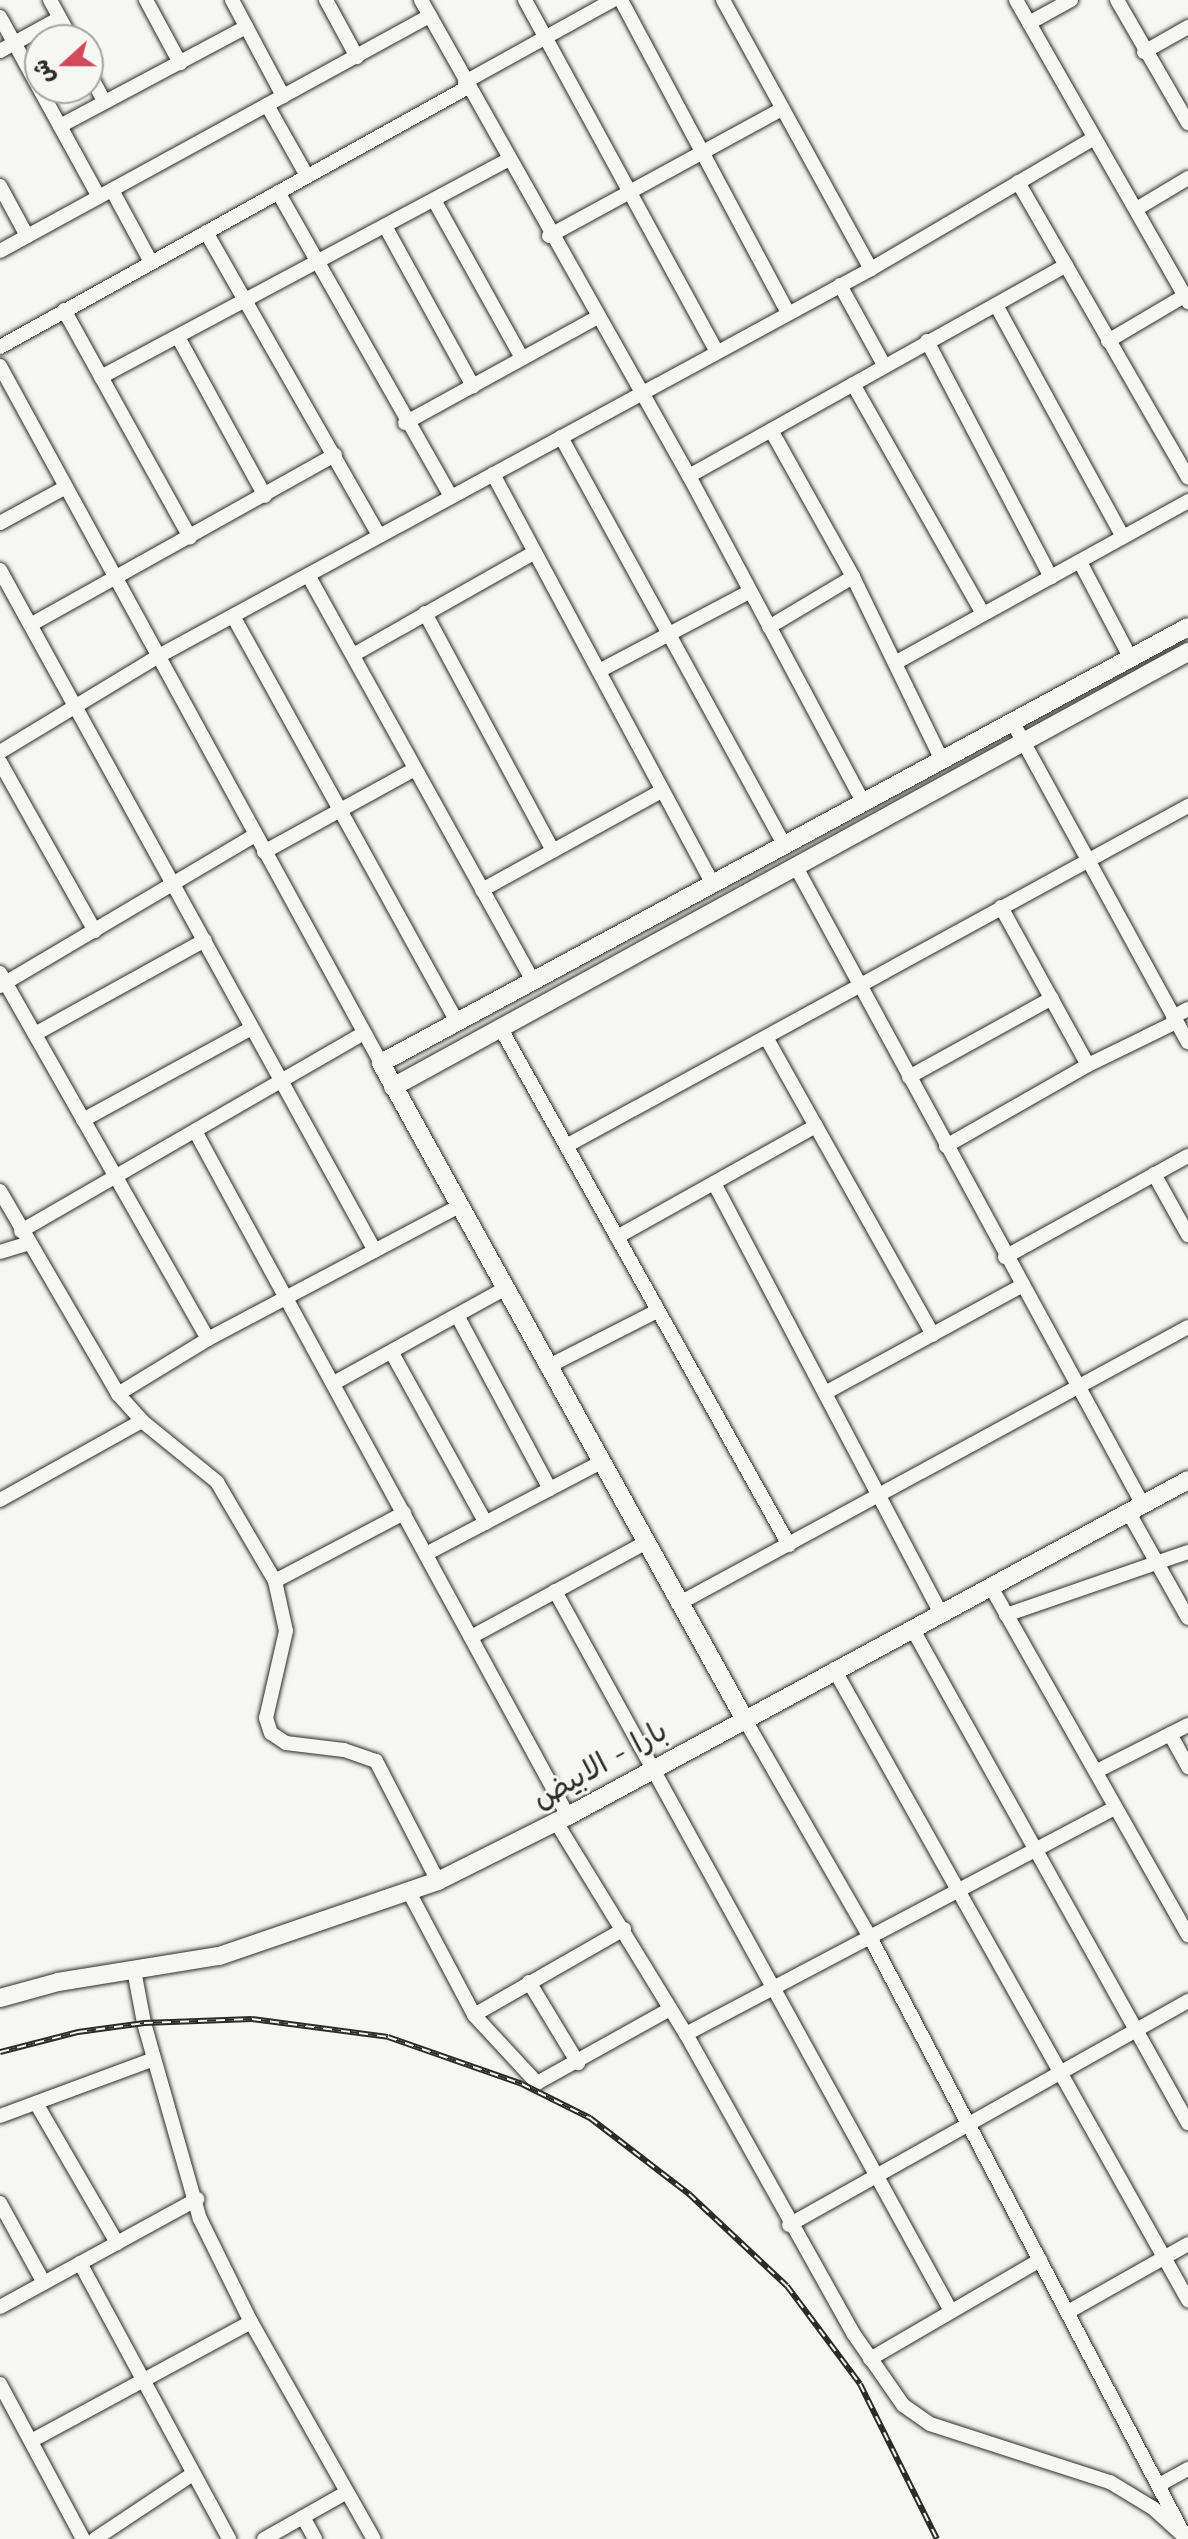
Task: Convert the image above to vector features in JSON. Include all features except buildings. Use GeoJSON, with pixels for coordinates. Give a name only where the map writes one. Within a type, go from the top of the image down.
{"type":"FeatureCollection","features":[{"type":"Feature","properties":{"kind":"main road"},"geometry":{"type":"LineString","coordinates":[[744,1718],[599,1463],[381,1063],[1188,627]]}},
{"type":"Feature","properties":{"kind":"main road"},"geometry":{"type":"LineString","coordinates":[[393,1087],[1188,652]]}},
{"type":"Feature","properties":{"kind":"main road","name":"بارا - الابيض"},"geometry":{"type":"LineString","coordinates":[[0,1998],[58,1982],[219,1956],[438,1881],[562,1819],[1188,1480]]}},
{"type":"Feature","properties":{"kind":"street"},"geometry":{"type":"LineString","coordinates":[[50,0],[63,24]]}},
{"type":"Feature","properties":{"kind":"street"},"geometry":{"type":"LineString","coordinates":[[146,0],[180,63]]}},
{"type":"Feature","properties":{"kind":"street"},"geometry":{"type":"LineString","coordinates":[[232,0],[283,96]]}},
{"type":"Feature","properties":{"kind":"street"},"geometry":{"type":"LineString","coordinates":[[326,0],[357,57]]}},
{"type":"Feature","properties":{"kind":"street"},"geometry":{"type":"LineString","coordinates":[[421,0],[549,236],[689,476],[863,802]]}},
{"type":"Feature","properties":{"kind":"street"},"geometry":{"type":"LineString","coordinates":[[525,0],[716,351]]}},
{"type":"Feature","properties":{"kind":"street"},"geometry":{"type":"LineString","coordinates":[[0,347],[307,176],[613,0]]}},
{"type":"Feature","properties":{"kind":"street"},"geometry":{"type":"LineString","coordinates":[[621,0],[706,151],[788,313]]}},
{"type":"Feature","properties":{"kind":"street"},"geometry":{"type":"LineString","coordinates":[[723,0],[871,269]]}},
{"type":"Feature","properties":{"kind":"street"},"geometry":{"type":"LineString","coordinates":[[1016,0],[1093,139],[1138,208],[1186,299],[1108,341]]}},
{"type":"Feature","properties":{"kind":"street"},"geometry":{"type":"LineString","coordinates":[[1029,23],[1071,0]]}},
{"type":"Feature","properties":{"kind":"street"},"geometry":{"type":"LineString","coordinates":[[1117,0],[1144,52],[1188,123]]}},
{"type":"Feature","properties":{"kind":"street"},"geometry":{"type":"LineString","coordinates":[[0,251],[430,16]]}},
{"type":"Feature","properties":{"kind":"street"},"geometry":{"type":"LineString","coordinates":[[0,17],[60,126],[151,262]]}},
{"type":"Feature","properties":{"kind":"street"},"geometry":{"type":"LineString","coordinates":[[0,51],[60,18]]}},
{"type":"Feature","properties":{"kind":"street"},"geometry":{"type":"LineString","coordinates":[[104,101],[246,27]]}},
{"type":"Feature","properties":{"kind":"street"},"geometry":{"type":"LineString","coordinates":[[1144,52],[1188,27]]}},
{"type":"Feature","properties":{"kind":"street"},"geometry":{"type":"LineString","coordinates":[[60,126],[99,104]]}},
{"type":"Feature","properties":{"kind":"street"},"geometry":{"type":"LineString","coordinates":[[267,105],[307,176]]}},
{"type":"Feature","properties":{"kind":"street"},"geometry":{"type":"LineString","coordinates":[[549,236],[782,109]]}},
{"type":"Feature","properties":{"kind":"street"},"geometry":{"type":"LineString","coordinates":[[0,752],[157,657],[450,495],[871,269],[1093,139]]}},
{"type":"Feature","properties":{"kind":"street"},"geometry":{"type":"LineString","coordinates":[[101,377],[245,303],[508,160]]}},
{"type":"Feature","properties":{"kind":"street"},"geometry":{"type":"LineString","coordinates":[[1138,208],[1188,178]]}},
{"type":"Feature","properties":{"kind":"street"},"geometry":{"type":"LineString","coordinates":[[1018,182],[1188,478]]}},
{"type":"Feature","properties":{"kind":"street"},"geometry":{"type":"LineString","coordinates":[[0,186],[27,236]]}},
{"type":"Feature","properties":{"kind":"street"},"geometry":{"type":"LineString","coordinates":[[278,192],[405,423],[450,495]]}},
{"type":"Feature","properties":{"kind":"street"},"geometry":{"type":"LineString","coordinates":[[434,200],[522,358]]}},
{"type":"Feature","properties":{"kind":"street"},"geometry":{"type":"LineString","coordinates":[[385,226],[473,386]]}},
{"type":"Feature","properties":{"kind":"street"},"geometry":{"type":"LineString","coordinates":[[206,232],[379,535]]}},
{"type":"Feature","properties":{"kind":"street"},"geometry":{"type":"LineString","coordinates":[[689,476],[1066,265]]}},
{"type":"Feature","properties":{"kind":"street"},"geometry":{"type":"LineString","coordinates":[[840,285],[884,365]]}},
{"type":"Feature","properties":{"kind":"street"},"geometry":{"type":"LineString","coordinates":[[996,305],[1123,537]]}},
{"type":"Feature","properties":{"kind":"street"},"geometry":{"type":"LineString","coordinates":[[64,310],[190,537]]}},
{"type":"Feature","properties":{"kind":"street"},"geometry":{"type":"LineString","coordinates":[[405,423],[598,317]]}},
{"type":"Feature","properties":{"kind":"street"},"geometry":{"type":"LineString","coordinates":[[178,337],[265,496]]}},
{"type":"Feature","properties":{"kind":"street"},"geometry":{"type":"LineString","coordinates":[[927,341],[1051,577]]}},
{"type":"Feature","properties":{"kind":"street"},"geometry":{"type":"LineString","coordinates":[[0,366],[381,1063]]}},
{"type":"Feature","properties":{"kind":"street"},"geometry":{"type":"LineString","coordinates":[[853,384],[983,614]]}},
{"type":"Feature","properties":{"kind":"street"},"geometry":{"type":"LineString","coordinates":[[771,430],[853,577],[941,758]]}},
{"type":"Feature","properties":{"kind":"street"},"geometry":{"type":"LineString","coordinates":[[561,437],[672,634],[784,844]]}},
{"type":"Feature","properties":{"kind":"street"},"geometry":{"type":"LineString","coordinates":[[32,624],[335,455]]}},
{"type":"Feature","properties":{"kind":"street"},"geometry":{"type":"LineString","coordinates":[[493,474],[712,883]]}},
{"type":"Feature","properties":{"kind":"street"},"geometry":{"type":"LineString","coordinates":[[0,523],[66,487]]}},
{"type":"Feature","properties":{"kind":"street"},"geometry":{"type":"LineString","coordinates":[[895,663],[1188,501]]}},
{"type":"Feature","properties":{"kind":"street"},"geometry":{"type":"LineString","coordinates":[[353,655],[533,553]]}},
{"type":"Feature","properties":{"kind":"street"},"geometry":{"type":"LineString","coordinates":[[1080,562],[1130,657]]}},
{"type":"Feature","properties":{"kind":"street"},"geometry":{"type":"LineString","coordinates":[[0,570],[77,704],[375,1251]]}},
{"type":"Feature","properties":{"kind":"street"},"geometry":{"type":"LineString","coordinates":[[308,575],[413,770],[533,981]]}},
{"type":"Feature","properties":{"kind":"street"},"geometry":{"type":"LineString","coordinates":[[769,627],[853,577]]}},
{"type":"Feature","properties":{"kind":"street"},"geometry":{"type":"LineString","coordinates":[[599,671],[749,592]]}},
{"type":"Feature","properties":{"kind":"street"},"geometry":{"type":"LineString","coordinates":[[425,613],[553,851]]}},
{"type":"Feature","properties":{"kind":"street"},"geometry":{"type":"LineString","coordinates":[[233,616],[344,810],[458,1023]]}},
{"type":"Feature","properties":{"kind":"street"},"geometry":{"type":"LineString","coordinates":[[1012,721],[1188,1042]]}},
{"type":"Feature","properties":{"kind":"street"},"geometry":{"type":"LineString","coordinates":[[0,762],[95,931]]}},
{"type":"Feature","properties":{"kind":"street"},"geometry":{"type":"LineString","coordinates":[[264,852],[413,770]]}},
{"type":"Feature","properties":{"kind":"street"},"geometry":{"type":"LineString","coordinates":[[482,890],[661,791]]}},
{"type":"Feature","properties":{"kind":"street"},"geometry":{"type":"LineString","coordinates":[[568,1145],[767,1039],[1088,858],[1188,806]]}},
{"type":"Feature","properties":{"kind":"street"},"geometry":{"type":"LineString","coordinates":[[208,1339],[2,980],[95,931],[255,835]]}},
{"type":"Feature","properties":{"kind":"street"},"geometry":{"type":"LineString","coordinates":[[796,867],[1078,1389],[1136,1509],[1158,1564],[1188,1618]]}},
{"type":"Feature","properties":{"kind":"street"},"geometry":{"type":"LineString","coordinates":[[1001,907],[1088,1065]]}},
{"type":"Feature","properties":{"kind":"street"},"geometry":{"type":"LineString","coordinates":[[35,1034],[205,940]]}},
{"type":"Feature","properties":{"kind":"street"},"geometry":{"type":"LineString","coordinates":[[909,1077],[1052,998]]}},
{"type":"Feature","properties":{"kind":"street"},"geometry":{"type":"LineString","coordinates":[[946,1146],[1188,1009]]}},
{"type":"Feature","properties":{"kind":"street"},"geometry":{"type":"LineString","coordinates":[[83,1120],[252,1028]]}},
{"type":"Feature","properties":{"kind":"street"},"geometry":{"type":"LineString","coordinates":[[501,1029],[789,1545]]}},
{"type":"Feature","properties":{"kind":"street"},"geometry":{"type":"LineString","coordinates":[[0,1252],[113,1176],[364,1033]]}},
{"type":"Feature","properties":{"kind":"street"},"geometry":{"type":"LineString","coordinates":[[767,1039],[933,1335]]}},
{"type":"Feature","properties":{"kind":"street"},"geometry":{"type":"LineString","coordinates":[[617,1237],[816,1126]]}},
{"type":"Feature","properties":{"kind":"street"},"geometry":{"type":"LineString","coordinates":[[195,1131],[471,1637],[562,1819],[686,2034],[789,2225],[890,2390],[916,2416],[1110,2482],[1153,2508],[1186,2539]]}},
{"type":"Feature","properties":{"kind":"street"},"geometry":{"type":"LineString","coordinates":[[1005,1257],[1188,1156]]}},
{"type":"Feature","properties":{"kind":"street"},"geometry":{"type":"LineString","coordinates":[[1154,1174],[1188,1235]]}},
{"type":"Feature","properties":{"kind":"street"},"geometry":{"type":"LineString","coordinates":[[714,1183],[941,1613]]}},
{"type":"Feature","properties":{"kind":"street"},"geometry":{"type":"LineString","coordinates":[[0,1191],[118,1394],[142,1421],[217,1482],[275,1581],[286,1631],[266,1718],[271,1733],[286,1743],[344,1750],[376,1761],[438,1881]]}},
{"type":"Feature","properties":{"kind":"street"},"geometry":{"type":"LineString","coordinates":[[118,1394],[208,1339],[459,1206]]}},
{"type":"Feature","properties":{"kind":"street"},"geometry":{"type":"LineString","coordinates":[[825,1393],[1021,1286]]}},
{"type":"Feature","properties":{"kind":"street"},"geometry":{"type":"LineString","coordinates":[[334,1383],[504,1289]]}},
{"type":"Feature","properties":{"kind":"street"},"geometry":{"type":"LineString","coordinates":[[547,1367],[657,1311]]}},
{"type":"Feature","properties":{"kind":"street"},"geometry":{"type":"LineString","coordinates":[[458,1317],[550,1489]]}},
{"type":"Feature","properties":{"kind":"street"},"geometry":{"type":"LineString","coordinates":[[678,1604],[1188,1327]]}},
{"type":"Feature","properties":{"kind":"street"},"geometry":{"type":"LineString","coordinates":[[392,1353],[486,1523]]}},
{"type":"Feature","properties":{"kind":"street"},"geometry":{"type":"LineString","coordinates":[[0,1500],[142,1421]]}},
{"type":"Feature","properties":{"kind":"street"},"geometry":{"type":"LineString","coordinates":[[426,1554],[599,1463]]}},
{"type":"Feature","properties":{"kind":"street"},"geometry":{"type":"LineString","coordinates":[[275,1581],[404,1513]]}},
{"type":"Feature","properties":{"kind":"street"},"geometry":{"type":"LineString","coordinates":[[471,1637],[645,1543]]}},
{"type":"Feature","properties":{"kind":"street"},"geometry":{"type":"LineString","coordinates":[[1006,1615],[1188,1552]]}},
{"type":"Feature","properties":{"kind":"street"},"geometry":{"type":"LineString","coordinates":[[991,1587],[1188,1935]]}},
{"type":"Feature","properties":{"kind":"street"},"geometry":{"type":"LineString","coordinates":[[555,1591],[951,2311]]}},
{"type":"Feature","properties":{"kind":"street"},"geometry":{"type":"LineString","coordinates":[[912,1628],[1133,2031],[1188,2123]]}},
{"type":"Feature","properties":{"kind":"street"},"geometry":{"type":"LineString","coordinates":[[834,1669],[1188,2300]]}},
{"type":"Feature","properties":{"kind":"street"},"geometry":{"type":"LineString","coordinates":[[744,1718],[870,1937],[1186,2539]]}},
{"type":"Feature","properties":{"kind":"street"},"geometry":{"type":"LineString","coordinates":[[1097,1771],[1188,1725]]}},
{"type":"Feature","properties":{"kind":"street"},"geometry":{"type":"LineString","coordinates":[[1170,1734],[1188,1767]]}},
{"type":"Feature","properties":{"kind":"street"},"geometry":{"type":"LineString","coordinates":[[686,2034],[1115,1808]]}},
{"type":"Feature","properties":{"kind":"street"},"geometry":{"type":"LineString","coordinates":[[409,1892],[474,2015],[537,2083],[578,2063],[670,2009]]}},
{"type":"Feature","properties":{"kind":"street"},"geometry":{"type":"LineString","coordinates":[[474,2015],[624,1929]]}},
{"type":"Feature","properties":{"kind":"street"},"geometry":{"type":"LineString","coordinates":[[134,1970],[154,2059],[214,2251],[374,2539]]}},
{"type":"Feature","properties":{"kind":"street"},"geometry":{"type":"LineString","coordinates":[[529,1982],[578,2063]]}},
{"type":"Feature","properties":{"kind":"street"},"geometry":{"type":"LineString","coordinates":[[789,2225],[1188,2001]]}},
{"type":"Feature","properties":{"kind":"street"},"geometry":{"type":"LineString","coordinates":[[0,2116],[154,2059]]}},
{"type":"Feature","properties":{"kind":"street"},"geometry":{"type":"LineString","coordinates":[[36,2103],[117,2243]]}},
{"type":"Feature","properties":{"kind":"street"},"geometry":{"type":"LineString","coordinates":[[0,2307],[197,2199]]}},
{"type":"Feature","properties":{"kind":"street"},"geometry":{"type":"LineString","coordinates":[[0,2203],[44,2283]]}},
{"type":"Feature","properties":{"kind":"street"},"geometry":{"type":"LineString","coordinates":[[1068,2312],[1188,2244]]}},
{"type":"Feature","properties":{"kind":"street"},"geometry":{"type":"LineString","coordinates":[[870,2359],[1040,2260]]}},
{"type":"Feature","properties":{"kind":"street"},"geometry":{"type":"LineString","coordinates":[[80,2263],[142,2384],[229,2539]]}},
{"type":"Feature","properties":{"kind":"street"},"geometry":{"type":"LineString","coordinates":[[31,2441],[142,2384],[251,2322]]}},
{"type":"Feature","properties":{"kind":"street"},"geometry":{"type":"LineString","coordinates":[[0,2384],[83,2539]]}},
{"type":"Feature","properties":{"kind":"street"},"geometry":{"type":"LineString","coordinates":[[1159,2485],[1188,2469]]}},
{"type":"Feature","properties":{"kind":"street"},"geometry":{"type":"LineString","coordinates":[[95,2539],[193,2474]]}},
{"type":"Feature","properties":{"kind":"street"},"geometry":{"type":"LineString","coordinates":[[264,2539],[347,2492]]}},
{"type":"Feature","properties":{"kind":"street"},"geometry":{"type":"LineString","coordinates":[[303,2517],[315,2539]]}},
{"type":"Feature","properties":{"kind":"railway"},"geometry":{"type":"LineString","coordinates":[[0,2052],[78,2032],[144,2023],[252,2019],[388,2037],[522,2084],[590,2118],[689,2194],[787,2286],[860,2384],[937,2539]]}}]}
